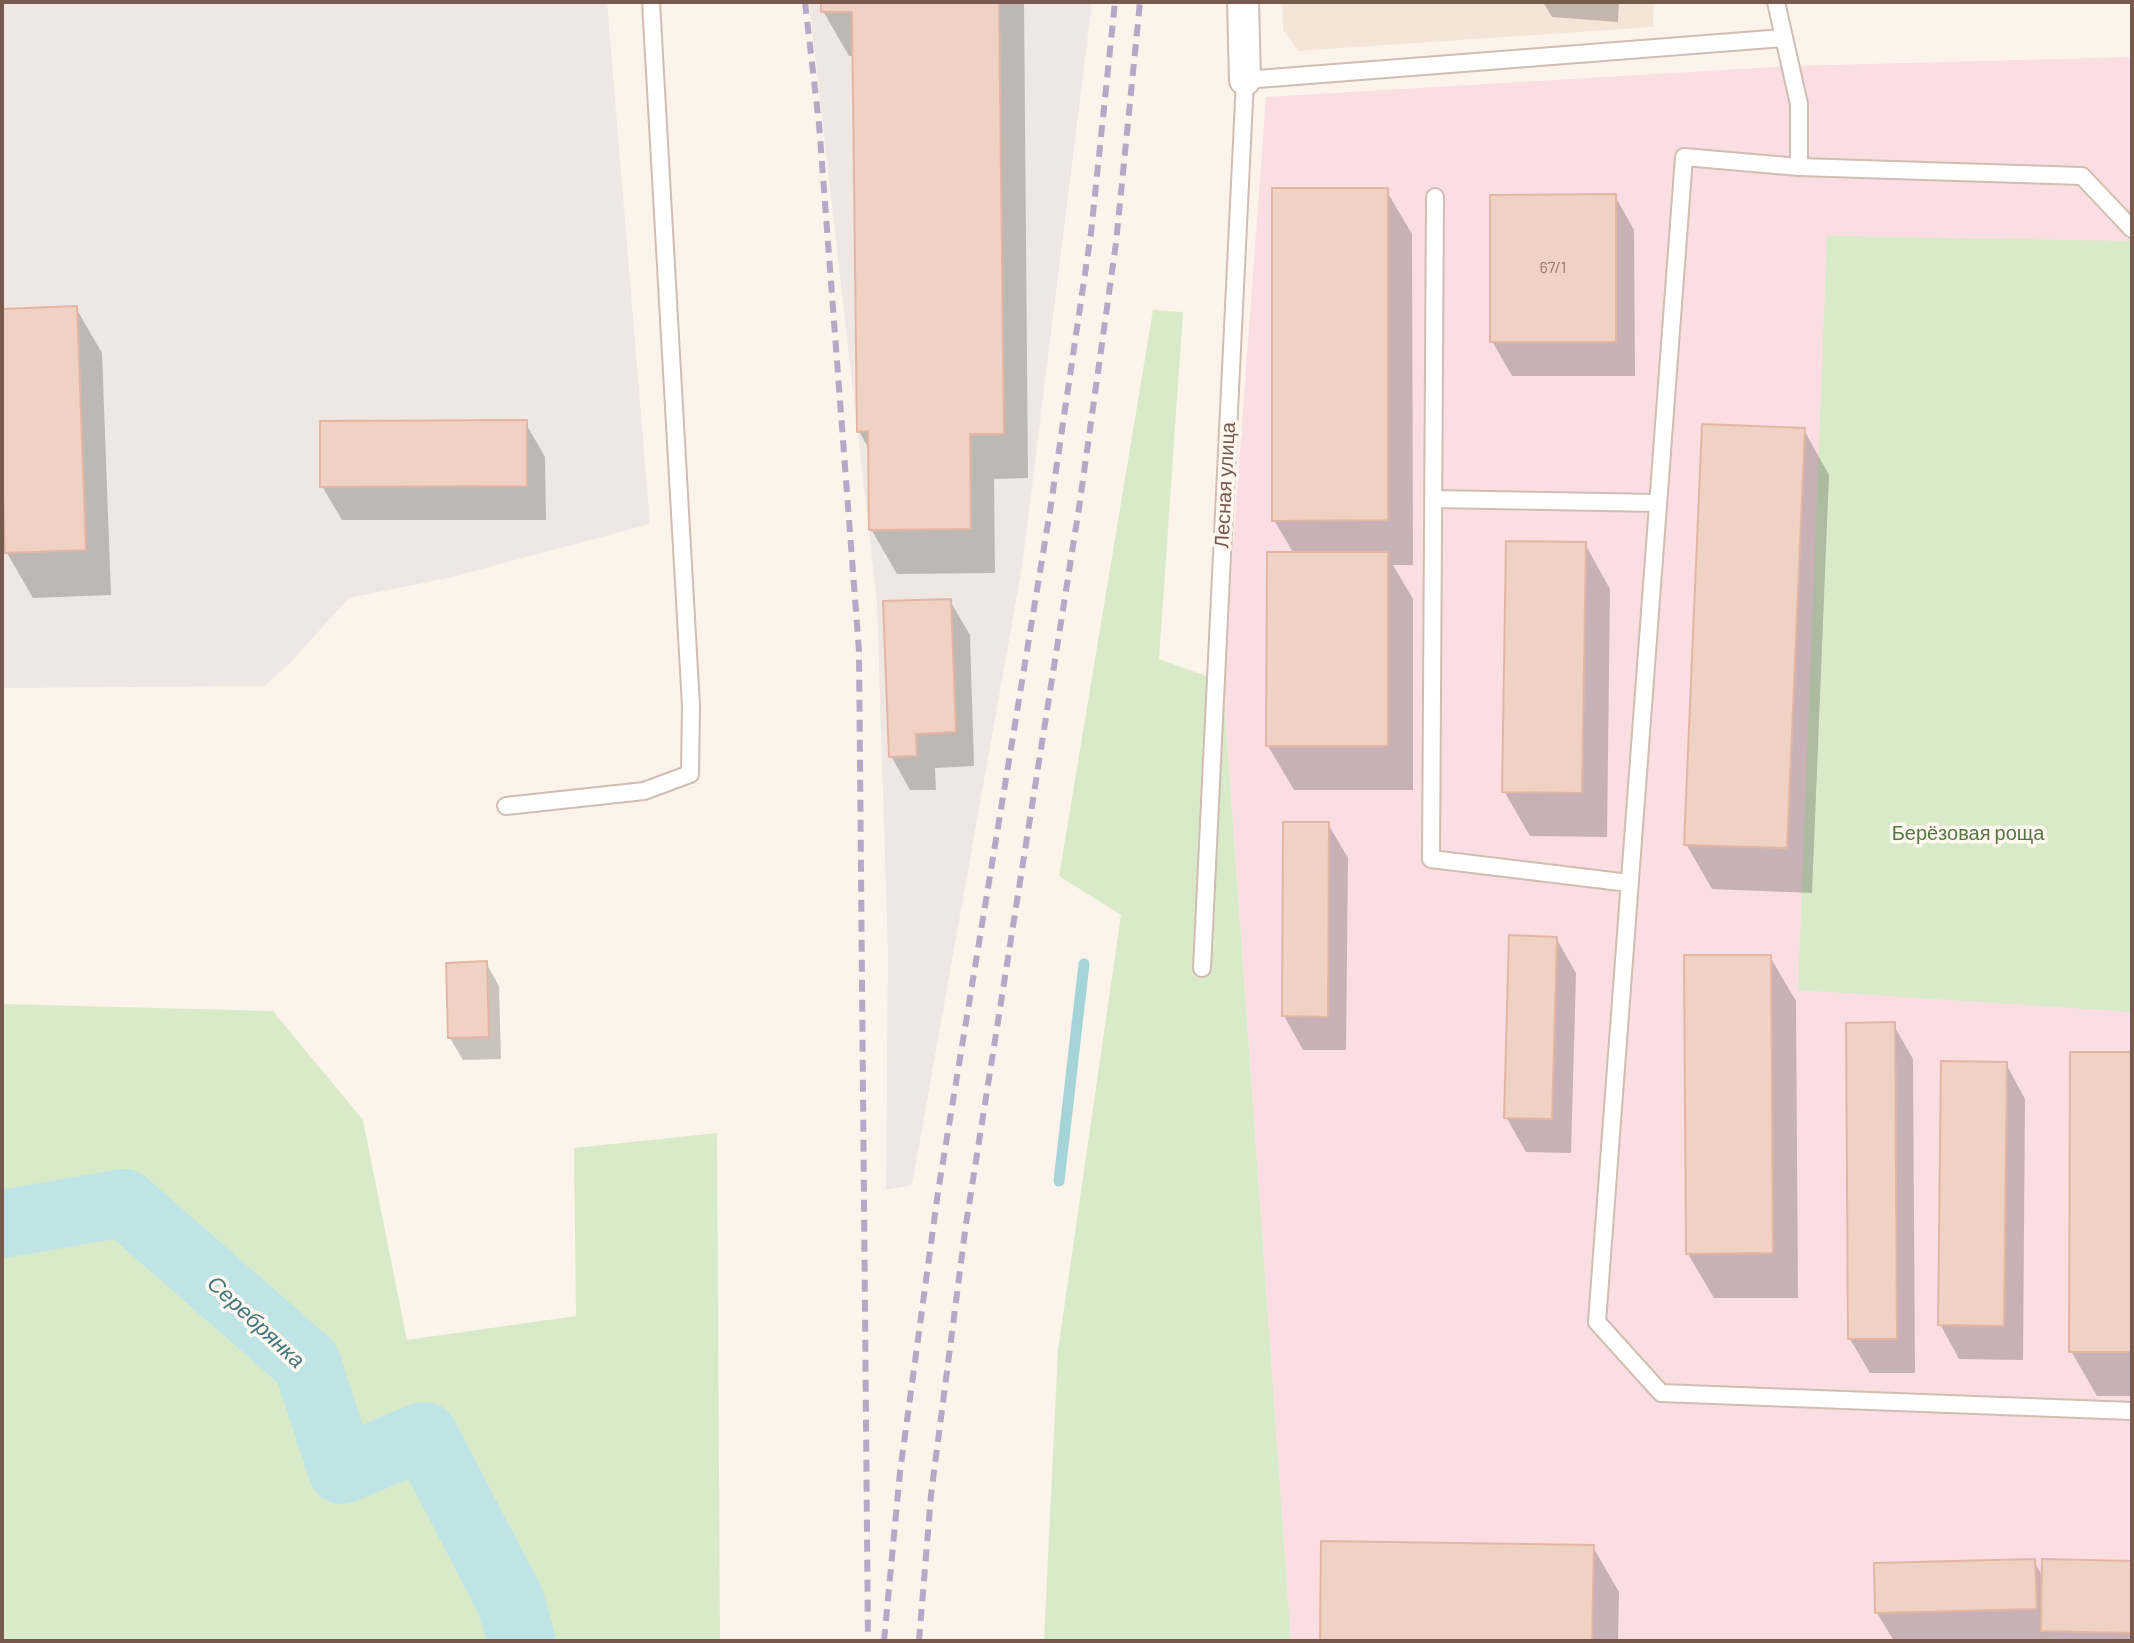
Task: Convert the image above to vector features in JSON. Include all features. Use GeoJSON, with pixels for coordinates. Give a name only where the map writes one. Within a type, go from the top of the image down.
{"type":"FeatureCollection","features":[{"type":"Feature","properties":{"kind":"street","name":"Лесная улица"},"geometry":{"type":"LineString","coordinates":[[1243,2],[1245,80]]}},
{"type":"Feature","properties":{"kind":"lane"},"geometry":{"type":"LineString","coordinates":[[506,806],[644,791],[690,774],[690,690],[651,2]]}},
{"type":"Feature","properties":{"kind":"lane"},"geometry":{"type":"LineString","coordinates":[[1776,2],[1799,104],[1799,167]]}},
{"type":"Feature","properties":{"kind":"lane"},"geometry":{"type":"LineString","coordinates":[[1245,80],[1783,38]]}},
{"type":"Feature","properties":{"kind":"lane","name":"Лесная улица"},"geometry":{"type":"LineString","coordinates":[[1202,968],[1245,80]]}},
{"type":"Feature","properties":{"kind":"lane"},"geometry":{"type":"LineString","coordinates":[[2132,229],[2082,176],[1799,167],[1684,157],[1597,1322],[1661,1393],[2132,1411]]}},
{"type":"Feature","properties":{"kind":"lane"},"geometry":{"type":"LineString","coordinates":[[1435,197],[1431,859],[1629,883]]}},
{"type":"Feature","properties":{"kind":"lane"},"geometry":{"type":"LineString","coordinates":[[1433,499],[1658,503]]}},
{"type":"Feature","properties":{"kind":"shaded area"},"geometry":{"type":"Polygon","coordinates":[[[2,2],[607,2],[650,524],[452,577],[349,598],[289,664],[264,686],[2,688],[2,2]]]}},
{"type":"Feature","properties":{"kind":"shaded area"},"geometry":{"type":"Polygon","coordinates":[[[809,2],[1092,2],[1022,567],[912,1185],[886,1190],[888,955],[877,603],[809,2]]]}},
{"type":"Feature","properties":{"kind":"shaded area"},"geometry":{"type":"Polygon","coordinates":[[[1282,2],[1654,2],[1653,27],[1298,51],[1283,30],[1282,2]]]}},
{"type":"Feature","properties":{"kind":"shaded area"},"geometry":{"type":"Polygon","coordinates":[[[2132,57],[2132,1641],[1291,1641],[1223,682],[1266,97],[1791,66],[2132,57]]]}},
{"type":"Feature","properties":{"kind":"green space","name":"Берёзовая роща"},"geometry":{"type":"Polygon","coordinates":[[[1827,236],[2132,241],[2132,1012],[1798,990],[1827,236]]]}},
{"type":"Feature","properties":{"kind":"green space"},"geometry":{"type":"Polygon","coordinates":[[[1153,310],[1183,312],[1159,659],[1223,682],[1291,1641],[1044,1641],[1058,1350],[1121,915],[1059,876],[1153,310]]]}},
{"type":"Feature","properties":{"kind":"green space"},"geometry":{"type":"Polygon","coordinates":[[[2,1004],[273,1011],[363,1120],[407,1340],[576,1316],[574,1148],[717,1133],[720,1641],[2,1641],[2,1004]]]}},
{"type":"Feature","properties":{"kind":"building"},"geometry":{"type":"Polygon","coordinates":[[[821,2],[999,2],[1004,434],[970,434],[971,529],[869,530],[868,431],[857,432],[852,12],[821,12],[821,2]]]}},
{"type":"Feature","properties":{"kind":"building"},"geometry":{"type":"Polygon","coordinates":[[[1272,188],[1388,188],[1388,520],[1272,521],[1272,188]]]}},
{"type":"Feature","properties":{"kind":"building"},"geometry":{"type":"Polygon","coordinates":[[[1616,194],[1616,342],[1490,342],[1490,195],[1616,194]]]}},
{"type":"Feature","properties":{"kind":"building"},"geometry":{"type":"Polygon","coordinates":[[[77,306],[86,550],[5,553],[2,309],[77,306]]]}},
{"type":"Feature","properties":{"kind":"building"},"geometry":{"type":"Polygon","coordinates":[[[527,420],[527,486],[320,487],[320,421],[527,420]]]}},
{"type":"Feature","properties":{"kind":"building"},"geometry":{"type":"Polygon","coordinates":[[[1702,424],[1805,428],[1787,848],[1684,845],[1702,424]]]}},
{"type":"Feature","properties":{"kind":"building"},"geometry":{"type":"Polygon","coordinates":[[[1506,541],[1586,542],[1582,793],[1502,792],[1506,541]]]}},
{"type":"Feature","properties":{"kind":"building"},"geometry":{"type":"Polygon","coordinates":[[[1267,552],[1388,552],[1388,746],[1266,746],[1267,552]]]}},
{"type":"Feature","properties":{"kind":"building"},"geometry":{"type":"Polygon","coordinates":[[[951,599],[956,732],[916,734],[917,756],[889,757],[883,601],[951,599]]]}},
{"type":"Feature","properties":{"kind":"building"},"geometry":{"type":"Polygon","coordinates":[[[1283,822],[1329,822],[1328,1017],[1282,1016],[1283,822]]]}},
{"type":"Feature","properties":{"kind":"building"},"geometry":{"type":"Polygon","coordinates":[[[1509,935],[1557,937],[1552,1119],[1504,1118],[1509,935]]]}},
{"type":"Feature","properties":{"kind":"building"},"geometry":{"type":"Polygon","coordinates":[[[1684,955],[1771,955],[1773,1253],[1686,1254],[1684,955]]]}},
{"type":"Feature","properties":{"kind":"building"},"geometry":{"type":"Polygon","coordinates":[[[487,961],[489,1037],[448,1038],[446,963],[487,961]]]}},
{"type":"Feature","properties":{"kind":"building"},"geometry":{"type":"Polygon","coordinates":[[[1895,1022],[1897,1339],[1848,1339],[1846,1023],[1895,1022]]]}},
{"type":"Feature","properties":{"kind":"building"},"geometry":{"type":"Polygon","coordinates":[[[2070,1052],[2132,1052],[2132,1352],[2069,1352],[2070,1052]]]}},
{"type":"Feature","properties":{"kind":"building"},"geometry":{"type":"Polygon","coordinates":[[[1941,1061],[2007,1062],[2004,1326],[1938,1325],[1941,1061]]]}},
{"type":"Feature","properties":{"kind":"building"},"geometry":{"type":"Polygon","coordinates":[[[1321,1541],[1594,1545],[1592,1641],[1320,1641],[1321,1541]]]}},
{"type":"Feature","properties":{"kind":"building"},"geometry":{"type":"Polygon","coordinates":[[[2035,1559],[2037,1609],[1875,1613],[1874,1563],[2035,1559]]]}},
{"type":"Feature","properties":{"kind":"building"},"geometry":{"type":"Polygon","coordinates":[[[2042,1559],[2132,1561],[2132,1633],[2041,1631],[2042,1559]]]}},
{"type":"Feature","properties":{"kind":"waterway"},"geometry":{"type":"LineString","coordinates":[[1059,1181],[1084,964]]}},
{"type":"Feature","properties":{"kind":"waterway","name":"Серебрянка"},"geometry":{"type":"LineString","coordinates":[[2,1224],[124,1203],[307,1363],[342,1470],[424,1436],[510,1600],[522,1641]]}},
{"type":"Feature","properties":{"kind":"railway"},"geometry":{"type":"LineString","coordinates":[[805,2],[819,124],[859,651],[868,1641]]}},
{"type":"Feature","properties":{"kind":"railway"},"geometry":{"type":"LineString","coordinates":[[884,1641],[900,1472],[938,1192],[1050,511],[1091,233],[1115,2]]}},
{"type":"Feature","properties":{"kind":"railway"},"geometry":{"type":"LineString","coordinates":[[919,1641],[931,1495],[966,1224],[1079,508],[1116,243],[1140,2]]}}]}
